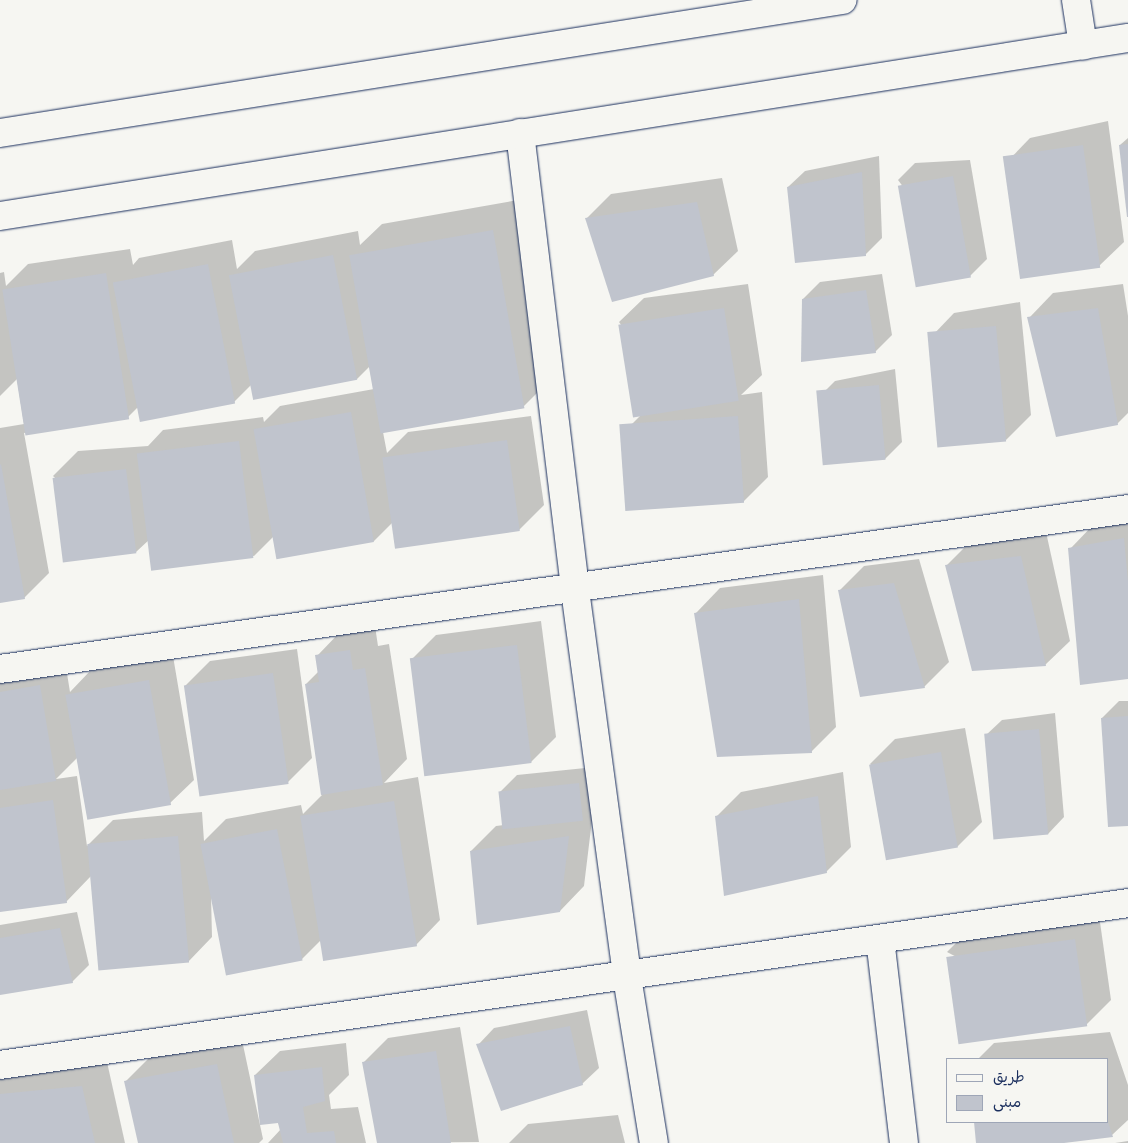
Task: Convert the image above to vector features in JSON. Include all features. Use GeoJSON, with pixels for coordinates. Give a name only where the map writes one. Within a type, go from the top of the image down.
{"type":"FeatureCollection","features":[{"type":"Feature","properties":{"kind":"street"},"geometry":{"type":"LineString","coordinates":[[0,133],[843,0]]}},
{"type":"Feature","properties":{"kind":"street"},"geometry":{"type":"LineString","coordinates":[[1076,0],[1083,45]]}},
{"type":"Feature","properties":{"kind":"street"},"geometry":{"type":"LineString","coordinates":[[0,216],[1128,38]]}},
{"type":"Feature","properties":{"kind":"street"},"geometry":{"type":"LineString","coordinates":[[520,133],[575,590],[627,977],[654,1143]]}},
{"type":"Feature","properties":{"kind":"street"},"geometry":{"type":"LineString","coordinates":[[0,669],[575,590],[1128,509]]}},
{"type":"Feature","properties":{"kind":"street"},"geometry":{"type":"LineString","coordinates":[[0,1065],[627,977],[1128,903]]}},
{"type":"Feature","properties":{"kind":"street"},"geometry":{"type":"LineString","coordinates":[[880,939],[904,1143]]}},
{"type":"Feature","properties":{"kind":"building"},"geometry":{"type":"Polygon","coordinates":[[[1128,144],[1128,217],[1127,217],[1119,145],[1128,144]]]}},
{"type":"Feature","properties":{"kind":"building"},"geometry":{"type":"Polygon","coordinates":[[[1083,145],[1100,268],[1020,279],[1003,156],[1083,145]]]}},
{"type":"Feature","properties":{"kind":"building"},"geometry":{"type":"Polygon","coordinates":[[[862,172],[866,256],[795,263],[787,187],[862,172]]]}},
{"type":"Feature","properties":{"kind":"building"},"geometry":{"type":"Polygon","coordinates":[[[953,176],[971,277],[916,287],[898,186],[953,176]]]}},
{"type":"Feature","properties":{"kind":"building"},"geometry":{"type":"Polygon","coordinates":[[[697,202],[714,276],[612,302],[585,218],[697,202]]]}},
{"type":"Feature","properties":{"kind":"building"},"geometry":{"type":"Polygon","coordinates":[[[493,230],[524,408],[381,434],[349,255],[493,230]]]}},
{"type":"Feature","properties":{"kind":"building"},"geometry":{"type":"Polygon","coordinates":[[[333,255],[357,380],[253,400],[229,275],[333,255]]]}},
{"type":"Feature","properties":{"kind":"building"},"geometry":{"type":"Polygon","coordinates":[[[208,264],[235,403],[140,422],[113,283],[208,264]]]}},
{"type":"Feature","properties":{"kind":"building"},"geometry":{"type":"Polygon","coordinates":[[[106,273],[129,419],[25,436],[2,289],[106,273]]]}},
{"type":"Feature","properties":{"kind":"building"},"geometry":{"type":"Polygon","coordinates":[[[866,290],[876,353],[801,362],[802,299],[866,290]]]}},
{"type":"Feature","properties":{"kind":"building"},"geometry":{"type":"Polygon","coordinates":[[[724,308],[739,401],[633,418],[618,325],[724,308]]]}},
{"type":"Feature","properties":{"kind":"building"},"geometry":{"type":"Polygon","coordinates":[[[1098,308],[1118,425],[1056,437],[1027,317],[1098,308]]]}},
{"type":"Feature","properties":{"kind":"building"},"geometry":{"type":"Polygon","coordinates":[[[996,326],[1006,442],[937,448],[927,332],[996,326]]]}},
{"type":"Feature","properties":{"kind":"building"},"geometry":{"type":"Polygon","coordinates":[[[879,385],[886,460],[823,465],[816,390],[879,385]]]}},
{"type":"Feature","properties":{"kind":"building"},"geometry":{"type":"Polygon","coordinates":[[[351,412],[374,542],[276,559],[254,429],[351,412]]]}},
{"type":"Feature","properties":{"kind":"building"},"geometry":{"type":"Polygon","coordinates":[[[738,416],[744,503],[625,511],[619,424],[738,416]]]}},
{"type":"Feature","properties":{"kind":"building"},"geometry":{"type":"Polygon","coordinates":[[[507,440],[520,531],[395,549],[382,458],[507,440]]]}},
{"type":"Feature","properties":{"kind":"building"},"geometry":{"type":"Polygon","coordinates":[[[239,441],[253,558],[151,571],[137,454],[239,441]]]}},
{"type":"Feature","properties":{"kind":"building"},"geometry":{"type":"Polygon","coordinates":[[[0,465],[25,599],[0,603],[0,465]]]}},
{"type":"Feature","properties":{"kind":"building"},"geometry":{"type":"Polygon","coordinates":[[[126,469],[136,553],[63,562],[53,478],[126,469]]]}},
{"type":"Feature","properties":{"kind":"building"},"geometry":{"type":"Polygon","coordinates":[[[1124,538],[1128,582],[1128,679],[1080,685],[1068,548],[1124,538]]]}},
{"type":"Feature","properties":{"kind":"building"},"geometry":{"type":"Polygon","coordinates":[[[1021,556],[1046,666],[972,671],[945,565],[1021,556]]]}},
{"type":"Feature","properties":{"kind":"building"},"geometry":{"type":"Polygon","coordinates":[[[894,583],[925,688],[860,697],[838,590],[894,583]]]}},
{"type":"Feature","properties":{"kind":"building"},"geometry":{"type":"Polygon","coordinates":[[[799,599],[812,753],[717,757],[694,613],[799,599]]]}},
{"type":"Feature","properties":{"kind":"building"},"geometry":{"type":"Polygon","coordinates":[[[517,645],[532,763],[424,776],[410,658],[517,645]]]}},
{"type":"Feature","properties":{"kind":"building"},"geometry":{"type":"Polygon","coordinates":[[[350,650],[353,670],[365,668],[383,785],[321,795],[305,684],[319,682],[315,655],[350,650]]]}},
{"type":"Feature","properties":{"kind":"building"},"geometry":{"type":"Polygon","coordinates":[[[273,673],[289,784],[199,796],[184,686],[273,673]]]}},
{"type":"Feature","properties":{"kind":"building"},"geometry":{"type":"Polygon","coordinates":[[[149,680],[171,805],[87,820],[65,695],[149,680]]]}},
{"type":"Feature","properties":{"kind":"building"},"geometry":{"type":"Polygon","coordinates":[[[40,685],[56,781],[0,790],[0,692],[40,685]]]}},
{"type":"Feature","properties":{"kind":"building"},"geometry":{"type":"Polygon","coordinates":[[[1128,716],[1128,826],[1108,827],[1101,718],[1128,716]]]}},
{"type":"Feature","properties":{"kind":"building"},"geometry":{"type":"Polygon","coordinates":[[[1039,729],[1048,835],[993,839],[984,734],[1039,729]]]}},
{"type":"Feature","properties":{"kind":"building"},"geometry":{"type":"Polygon","coordinates":[[[941,752],[958,848],[886,860],[869,765],[941,752]]]}},
{"type":"Feature","properties":{"kind":"building"},"geometry":{"type":"Polygon","coordinates":[[[579,783],[583,821],[502,829],[498,791],[579,783]]]}},
{"type":"Feature","properties":{"kind":"building"},"geometry":{"type":"Polygon","coordinates":[[[818,796],[827,873],[724,896],[715,816],[818,796]]]}},
{"type":"Feature","properties":{"kind":"building"},"geometry":{"type":"Polygon","coordinates":[[[53,800],[67,903],[0,912],[0,808],[53,800]]]}},
{"type":"Feature","properties":{"kind":"building"},"geometry":{"type":"Polygon","coordinates":[[[394,801],[417,946],[323,961],[300,816],[394,801]]]}},
{"type":"Feature","properties":{"kind":"building"},"geometry":{"type":"Polygon","coordinates":[[[277,829],[303,961],[226,975],[200,844],[277,829]]]}},
{"type":"Feature","properties":{"kind":"building"},"geometry":{"type":"Polygon","coordinates":[[[178,836],[189,963],[98,970],[87,844],[178,836]]]}},
{"type":"Feature","properties":{"kind":"building"},"geometry":{"type":"Polygon","coordinates":[[[569,836],[560,912],[477,925],[470,851],[569,836]]]}},
{"type":"Feature","properties":{"kind":"building"},"geometry":{"type":"Polygon","coordinates":[[[60,928],[73,983],[0,995],[0,938],[60,928]]]}},
{"type":"Feature","properties":{"kind":"building"},"geometry":{"type":"Polygon","coordinates":[[[1075,939],[1087,1026],[959,1044],[946,957],[1075,939]]]}},
{"type":"Feature","properties":{"kind":"building"},"geometry":{"type":"Polygon","coordinates":[[[570,1026],[583,1085],[501,1111],[476,1044],[570,1026]]]}},
{"type":"Feature","properties":{"kind":"building"},"geometry":{"type":"Polygon","coordinates":[[[436,1051],[451,1143],[377,1143],[362,1062],[436,1051]]]}},
{"type":"Feature","properties":{"kind":"building"},"geometry":{"type":"Polygon","coordinates":[[[217,1064],[234,1143],[138,1143],[124,1081],[217,1064]]]}},
{"type":"Feature","properties":{"kind":"building"},"geometry":{"type":"Polygon","coordinates":[[[322,1067],[325,1101],[303,1107],[307,1133],[334,1131],[336,1143],[283,1143],[278,1123],[260,1125],[254,1075],[322,1067]]]}},
{"type":"Feature","properties":{"kind":"building"},"geometry":{"type":"Polygon","coordinates":[[[82,1086],[95,1143],[0,1143],[0,1094],[82,1086]]]}},
{"type":"Feature","properties":{"kind":"building"},"geometry":{"type":"Polygon","coordinates":[[[1108,1122],[1113,1137],[1064,1143],[976,1143],[974,1123],[1108,1122]]]}}]}
